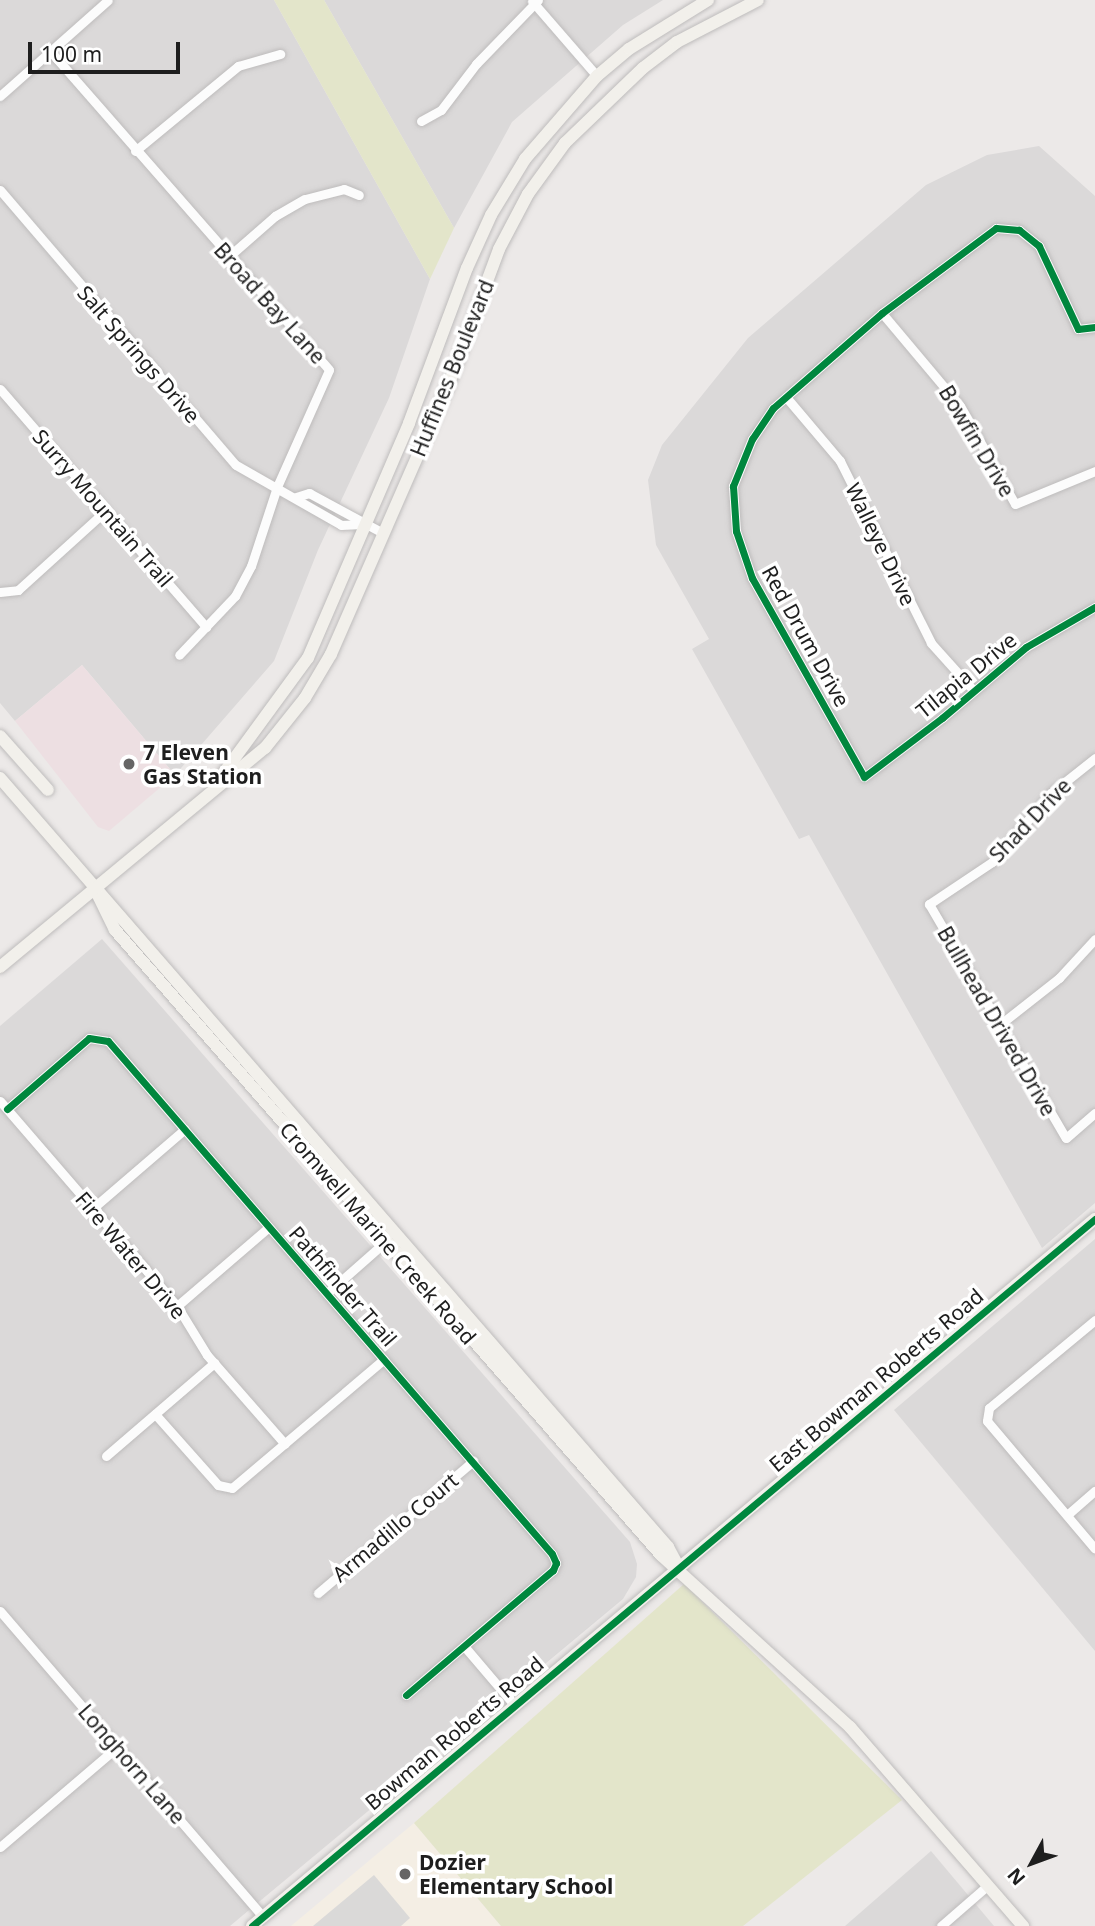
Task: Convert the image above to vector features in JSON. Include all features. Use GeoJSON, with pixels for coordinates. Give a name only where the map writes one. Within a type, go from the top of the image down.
{"type":"FeatureCollection","features":[{"type":"Feature","properties":{"kind":"main road","name":"Huffines Boulevard"},"geometry":{"type":"LineString","coordinates":[[211,791],[273,711],[308,658],[362,524],[409,423],[491,215],[525,159],[597,76],[629,49],[708,0]]}},
{"type":"Feature","properties":{"kind":"main road","name":"Huffines Boulevard"},"geometry":{"type":"LineString","coordinates":[[0,967],[265,748],[305,698],[331,654],[381,532],[447,389],[499,249],[528,194],[565,143],[643,68],[677,42],[752,1]]}},
{"type":"Feature","properties":{"kind":"main road"},"geometry":{"type":"LineString","coordinates":[[0,736],[48,790]]}},
{"type":"Feature","properties":{"kind":"main road","name":"Cromwell Marine Creek Road"},"geometry":{"type":"LineString","coordinates":[[0,778],[668,1547],[679,1567]]}},
{"type":"Feature","properties":{"kind":"main road","name":"Cromwell Marine Creek Road"},"geometry":{"type":"LineString","coordinates":[[94,887],[115,930],[661,1555],[679,1567],[850,1727],[1023,1926]]}},
{"type":"Feature","properties":{"kind":"main road","name":"East Bowman Roberts Road"},"geometry":{"type":"LineString","coordinates":[[679,1567],[1095,1219]]}},
{"type":"Feature","properties":{"kind":"main road","name":"Bowman Roberts Road"},"geometry":{"type":"LineString","coordinates":[[252,1926],[679,1567]]}},
{"type":"Feature","properties":{"kind":"street"},"geometry":{"type":"LineString","coordinates":[[0,96],[108,0]]}},
{"type":"Feature","properties":{"kind":"street"},"geometry":{"type":"LineString","coordinates":[[421,121],[441,110],[476,64],[534,1],[597,76]]}},
{"type":"Feature","properties":{"kind":"street","name":"Broad Bay Lane"},"geometry":{"type":"LineString","coordinates":[[51,52],[227,258],[329,370],[277,487],[251,566],[235,596],[179,655]]}},
{"type":"Feature","properties":{"kind":"street"},"geometry":{"type":"LineString","coordinates":[[135,151],[238,66],[280,54]]}},
{"type":"Feature","properties":{"kind":"street"},"geometry":{"type":"LineString","coordinates":[[227,258],[275,216],[304,199],[344,189],[359,195]]}},
{"type":"Feature","properties":{"kind":"street","name":"Salt Springs Drive"},"geometry":{"type":"LineString","coordinates":[[0,190],[236,465],[296,497],[307,508],[341,525],[362,524]]}},
{"type":"Feature","properties":{"kind":"street","name":"Red Drum Drive"},"geometry":{"type":"LineString","coordinates":[[864,777],[752,578],[736,531],[733,486],[752,439],[786,397],[882,313],[996,228],[1019,230],[1039,246],[1078,329],[1095,327]]}},
{"type":"Feature","properties":{"kind":"street","name":"Bowfin Drive"},"geometry":{"type":"LineString","coordinates":[[882,313],[960,406],[1015,504],[1095,471]]}},
{"type":"Feature","properties":{"kind":"street","name":"Surry Mountain Trail"},"geometry":{"type":"LineString","coordinates":[[0,389],[206,627]]}},
{"type":"Feature","properties":{"kind":"street","name":"Walleye Drive"},"geometry":{"type":"LineString","coordinates":[[786,397],[840,461],[931,643],[974,691]]}},
{"type":"Feature","properties":{"kind":"street","name":"Salt Springs Drive"},"geometry":{"type":"LineString","coordinates":[[296,497],[309,494],[346,510],[362,524],[381,532]]}},
{"type":"Feature","properties":{"kind":"street"},"geometry":{"type":"LineString","coordinates":[[0,592],[18,590],[105,511]]}},
{"type":"Feature","properties":{"kind":"street","name":"Tilapia Drive"},"geometry":{"type":"LineString","coordinates":[[864,777],[1026,647],[1095,607]]}},
{"type":"Feature","properties":{"kind":"street","name":"Shad Drive"},"geometry":{"type":"LineString","coordinates":[[929,904],[992,862],[1051,793],[1095,758]]}},
{"type":"Feature","properties":{"kind":"street","name":"Bullhead Drived Drive"},"geometry":{"type":"LineString","coordinates":[[929,904],[1066,1138],[1095,1113]]}},
{"type":"Feature","properties":{"kind":"street"},"geometry":{"type":"LineString","coordinates":[[998,1026],[1059,978],[1095,939]]}},
{"type":"Feature","properties":{"kind":"street","name":"Pathfinder Trail"},"geometry":{"type":"LineString","coordinates":[[3,1105],[89,1038],[99,1036],[108,1041],[472,1461],[556,1563],[464,1646]]}},
{"type":"Feature","properties":{"kind":"street","name":"Fire Water Drive"},"geometry":{"type":"LineString","coordinates":[[3,1105],[177,1306],[214,1363],[285,1444]]}},
{"type":"Feature","properties":{"kind":"street"},"geometry":{"type":"LineString","coordinates":[[93,1209],[184,1129]]}},
{"type":"Feature","properties":{"kind":"street"},"geometry":{"type":"LineString","coordinates":[[177,1306],[269,1227]]}},
{"type":"Feature","properties":{"kind":"street"},"geometry":{"type":"LineString","coordinates":[[327,1293],[385,1242]]}},
{"type":"Feature","properties":{"kind":"street"},"geometry":{"type":"LineString","coordinates":[[1095,1320],[989,1408],[986,1421],[1095,1549]]}},
{"type":"Feature","properties":{"kind":"street"},"geometry":{"type":"LineString","coordinates":[[155,1413],[218,1485],[227,1489],[285,1444],[384,1359]]}},
{"type":"Feature","properties":{"kind":"street"},"geometry":{"type":"LineString","coordinates":[[106,1456],[214,1363]]}},
{"type":"Feature","properties":{"kind":"street","name":"Armadillo Court"},"geometry":{"type":"LineString","coordinates":[[318,1593],[472,1461]]}},
{"type":"Feature","properties":{"kind":"street"},"geometry":{"type":"LineString","coordinates":[[1067,1516],[1095,1491]]}},
{"type":"Feature","properties":{"kind":"street","name":"Longhorn Lane"},"geometry":{"type":"LineString","coordinates":[[0,1611],[263,1917]]}},
{"type":"Feature","properties":{"kind":"street"},"geometry":{"type":"LineString","coordinates":[[406,1695],[464,1646],[515,1706]]}},
{"type":"Feature","properties":{"kind":"street"},"geometry":{"type":"LineString","coordinates":[[0,1847],[117,1747]]}},
{"type":"Feature","properties":{"kind":"street"},"geometry":{"type":"LineString","coordinates":[[941,1926],[988,1885]]}},
{"type":"Feature","properties":{"kind":"shaded area"},"geometry":{"type":"Polygon","coordinates":[[[0,0],[274,0],[430,279],[389,398],[318,550],[274,661],[175,775],[82,665],[15,721],[0,703],[0,0]]]}},
{"type":"Feature","properties":{"kind":"shaded area"},"geometry":{"type":"Polygon","coordinates":[[[324,0],[663,0],[623,25],[512,122],[454,228],[324,0]]]}},
{"type":"Feature","properties":{"kind":"shaded area"},"geometry":{"type":"Polygon","coordinates":[[[1039,146],[1095,196],[1095,1203],[1042,1248],[809,835],[799,839],[692,649],[709,639],[656,545],[648,480],[662,445],[748,338],[926,185],[987,155],[1039,146]]]}},
{"type":"Feature","properties":{"kind":"shaded area"},"geometry":{"type":"Polygon","coordinates":[[[82,665],[175,775],[109,831],[98,827],[15,721],[82,665]]]}},
{"type":"Feature","properties":{"kind":"shaded area"},"geometry":{"type":"Polygon","coordinates":[[[102,939],[630,1542],[637,1564],[636,1577],[623,1599],[230,1926],[0,1926],[0,1026],[102,939]]]}},
{"type":"Feature","properties":{"kind":"shaded area"},"geometry":{"type":"Polygon","coordinates":[[[1095,1239],[1095,1651],[894,1410],[1095,1239]]]}},
{"type":"Feature","properties":{"kind":"shaded area","name":"Dozier Elementary School"},"geometry":{"type":"Polygon","coordinates":[[[414,1823],[501,1926],[291,1926],[414,1823]]]}},
{"type":"Feature","properties":{"kind":"shaded area"},"geometry":{"type":"Polygon","coordinates":[[[931,1851],[994,1926],[845,1926],[931,1851]]]}},
{"type":"Feature","properties":{"kind":"shaded area"},"geometry":{"type":"Polygon","coordinates":[[[374,1875],[410,1918],[401,1926],[313,1926],[374,1875]]]}},
{"type":"Feature","properties":{"kind":"green space"},"geometry":{"type":"Polygon","coordinates":[[[274,0],[324,0],[454,228],[430,279],[274,0]]]}},
{"type":"Feature","properties":{"kind":"green space"},"geometry":{"type":"Polygon","coordinates":[[[684,1584],[902,1800],[743,1926],[501,1926],[414,1823],[684,1584]]]}},
{"type":"Feature","properties":{"kind":"cycle path"},"geometry":{"type":"LineString","coordinates":[[1095,327],[1078,329],[1039,246],[1019,230],[996,228],[882,313],[773,408],[752,439],[733,486],[736,531],[752,578],[864,777],[942,718],[1026,647],[1095,607]]}},
{"type":"Feature","properties":{"kind":"cycle path"},"geometry":{"type":"LineString","coordinates":[[7,1109],[89,1038],[108,1041],[552,1554],[556,1563],[553,1570],[406,1695]]}},
{"type":"Feature","properties":{"kind":"cycle path"},"geometry":{"type":"LineString","coordinates":[[252,1926],[1095,1219]]}},
{"type":"Feature","properties":{"kind":"place","name":"7 Eleven Gas Station"},"geometry":{"type":"Point","coordinates":[129,764]}},
{"type":"Feature","properties":{"kind":"place","name":"Dozier Elementary School"},"geometry":{"type":"Point","coordinates":[405,1874]}}]}
